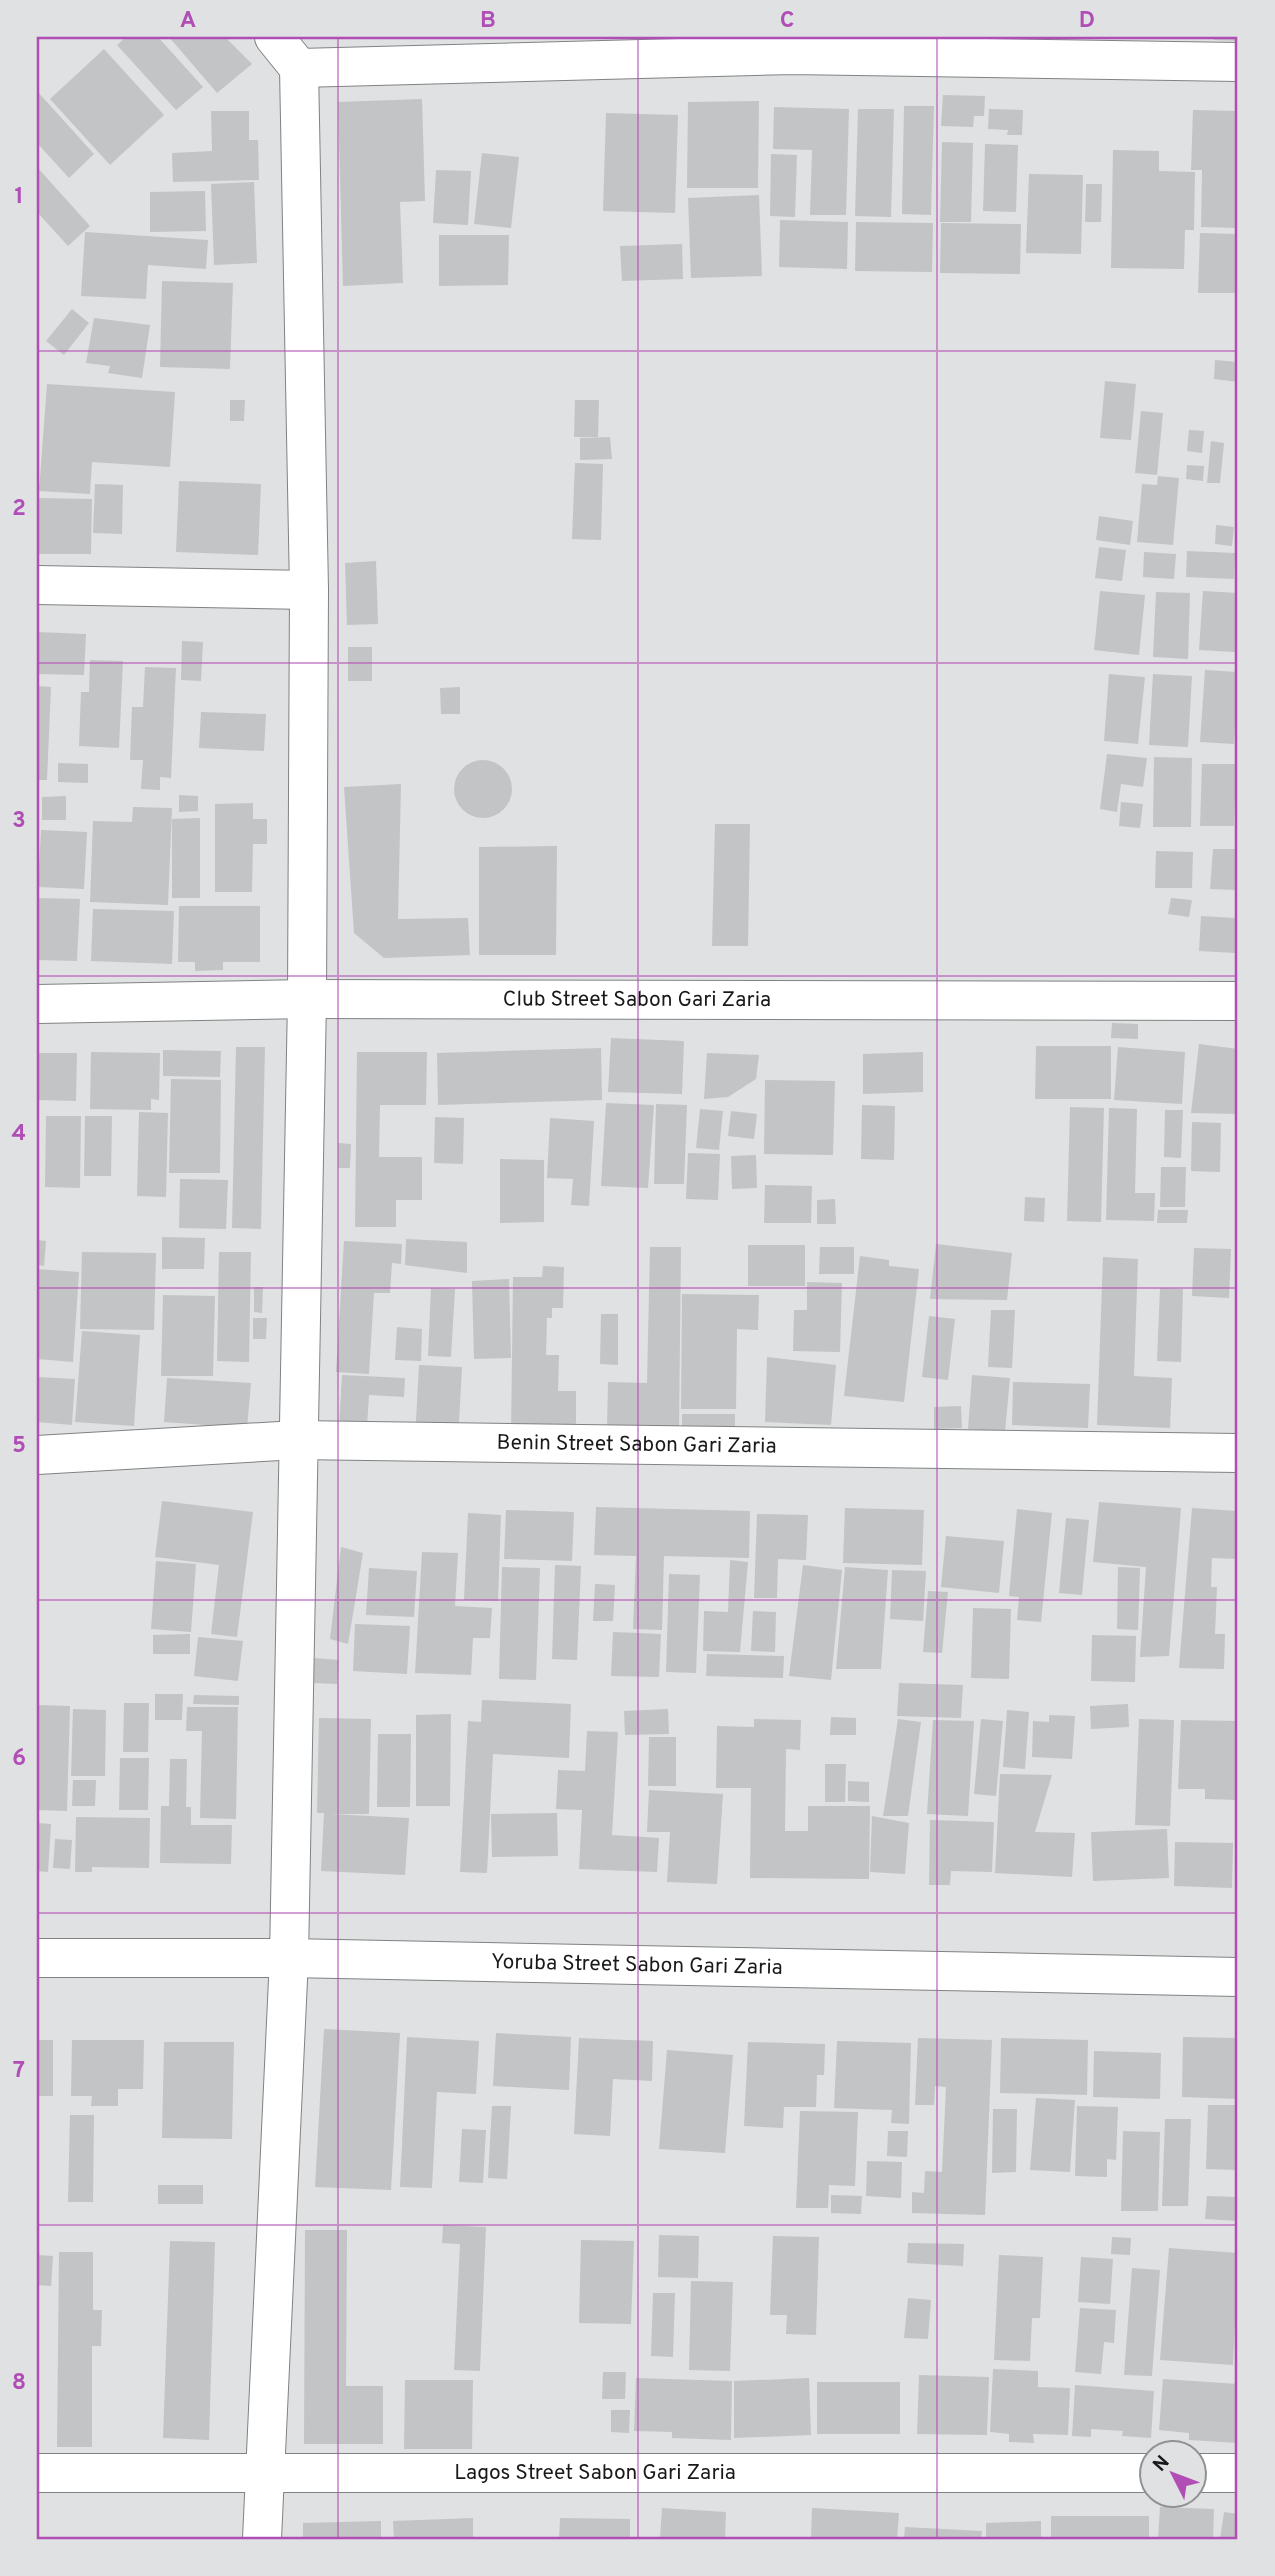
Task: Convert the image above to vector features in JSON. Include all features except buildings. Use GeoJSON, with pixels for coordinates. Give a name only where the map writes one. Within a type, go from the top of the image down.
{"type":"FeatureCollection","features":[{"type":"Feature","properties":{"kind":"street"},"geometry":{"type":"LineString","coordinates":[[262,2539],[289,1958],[307,999],[309,590],[299,68],[274,37]]}},
{"type":"Feature","properties":{"kind":"street"},"geometry":{"type":"LineString","coordinates":[[299,68],[620,57],[836,46],[1238,62]]}},
{"type":"Feature","properties":{"kind":"street"},"geometry":{"type":"LineString","coordinates":[[37,585],[309,590]]}},
{"type":"Feature","properties":{"kind":"street","name":"Club Street Sabon Gari Zaria"},"geometry":{"type":"LineString","coordinates":[[37,1004],[307,999],[1238,1001]]}},
{"type":"Feature","properties":{"kind":"street","name":"Benin Street Sabon Gari Zaria"},"geometry":{"type":"LineString","coordinates":[[37,1455],[297,1440],[1238,1453]]}},
{"type":"Feature","properties":{"kind":"street","name":"Yoruba Street Sabon Gari Zaria"},"geometry":{"type":"LineString","coordinates":[[37,1958],[289,1958],[1238,1977]]}},
{"type":"Feature","properties":{"kind":"street","name":"Lagos Street Sabon Gari Zaria"},"geometry":{"type":"LineString","coordinates":[[37,2473],[1138,2473]]}},
{"type":"Feature","properties":{"kind":"street"},"geometry":{"type":"LineString","coordinates":[[1208,2473],[1238,2473]]}}]}
